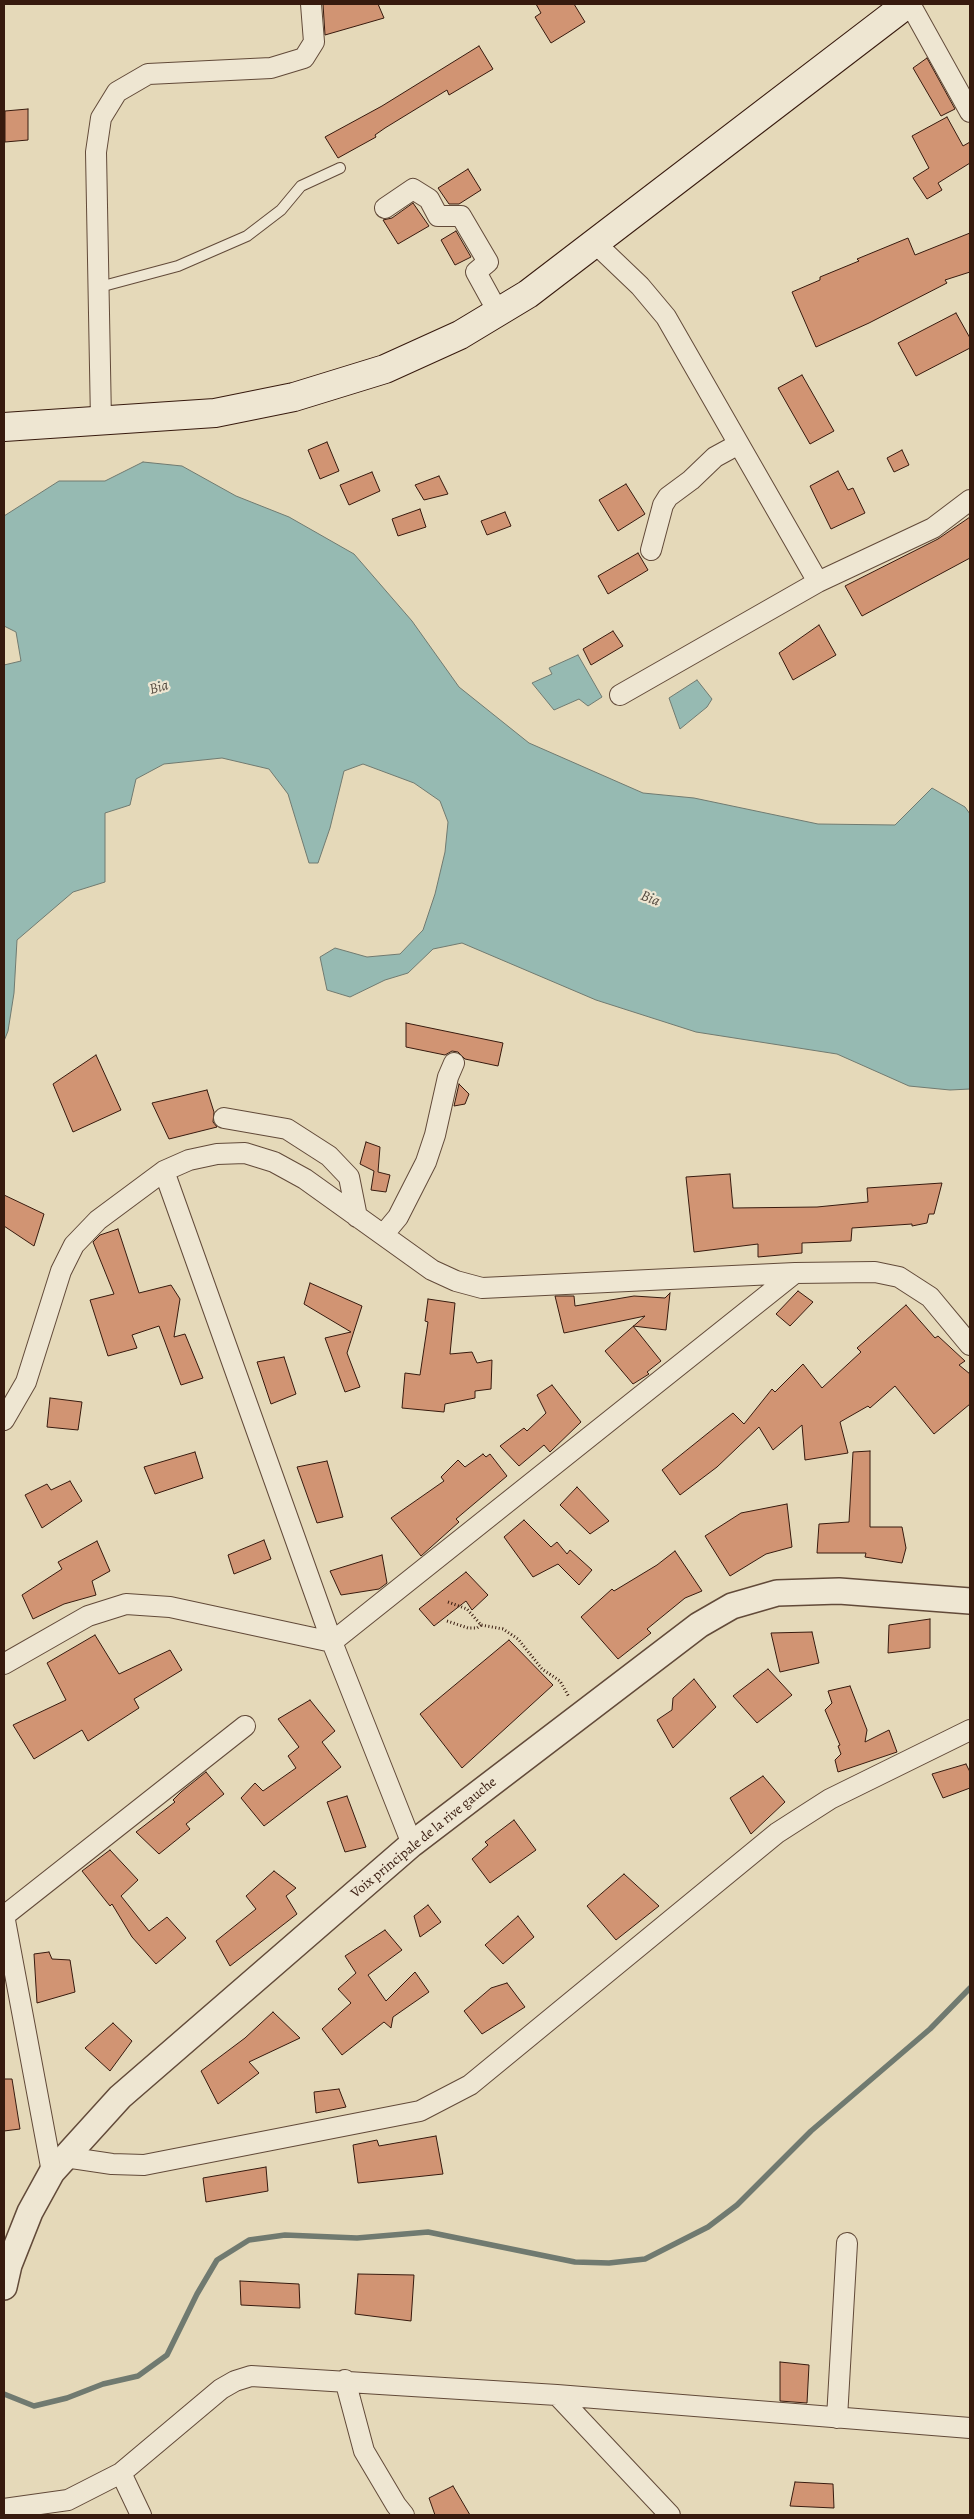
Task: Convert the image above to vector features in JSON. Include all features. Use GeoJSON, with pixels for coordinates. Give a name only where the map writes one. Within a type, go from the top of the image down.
{"type":"FeatureCollection","features":[{"type":"Feature","properties":{"kind":"main road"},"geometry":{"type":"LineString","coordinates":[[4,427],[215,413],[294,397],[385,369],[460,335],[528,294],[909,4]]}},
{"type":"Feature","properties":{"kind":"street"},"geometry":{"type":"LineString","coordinates":[[101,421],[96,152],[101,118],[116,92],[148,74],[271,68],[304,58],[314,42],[311,4]]}},
{"type":"Feature","properties":{"kind":"street"},"geometry":{"type":"LineString","coordinates":[[909,4],[970,112]]}},
{"type":"Feature","properties":{"kind":"street"},"geometry":{"type":"LineString","coordinates":[[385,208],[413,189],[429,199],[438,216],[461,216],[488,262],[476,272],[498,312]]}},
{"type":"Feature","properties":{"kind":"street"},"geometry":{"type":"LineString","coordinates":[[595,243],[640,286],[666,317],[818,582]]}},
{"type":"Feature","properties":{"kind":"street"},"geometry":{"type":"LineString","coordinates":[[651,550],[663,506],[668,497],[691,480],[715,457],[738,445]]}},
{"type":"Feature","properties":{"kind":"street"},"geometry":{"type":"LineString","coordinates":[[620,695],[818,582],[934,528],[970,500]]}},
{"type":"Feature","properties":{"kind":"street"},"geometry":{"type":"LineString","coordinates":[[383,1235],[398,1217],[426,1162],[435,1135],[448,1077],[454,1063]]}},
{"type":"Feature","properties":{"kind":"street"},"geometry":{"type":"LineString","coordinates":[[224,1118],[287,1129],[329,1156],[349,1177],[357,1217]]}},
{"type":"Feature","properties":{"kind":"street"},"geometry":{"type":"LineString","coordinates":[[4,1420],[26,1382],[61,1271],[74,1245],[98,1220],[164,1171],[189,1160],[216,1154],[246,1153],[274,1162],[305,1179],[432,1270],[456,1281],[482,1288],[795,1273],[875,1272],[899,1277],[930,1297],[970,1344]]}},
{"type":"Feature","properties":{"kind":"street"},"geometry":{"type":"LineString","coordinates":[[164,1171],[332,1642],[412,1844]]}},
{"type":"Feature","properties":{"kind":"street"},"geometry":{"type":"LineString","coordinates":[[332,1642],[795,1273]]}},
{"type":"Feature","properties":{"kind":"street","name":"Voix principale de la rive gauche"},"geometry":{"type":"LineString","coordinates":[[4,2288],[10,2265],[30,2212],[58,2164],[120,2097],[412,1844],[698,1625],[732,1606],[777,1593],[839,1591],[970,1601]]}},
{"type":"Feature","properties":{"kind":"street"},"geometry":{"type":"LineString","coordinates":[[4,1664],[88,1616],[126,1604],[170,1608],[332,1642]]}},
{"type":"Feature","properties":{"kind":"street"},"geometry":{"type":"LineString","coordinates":[[245,1726],[4,1916],[58,2164],[144,2166],[420,2111],[470,2085],[777,1833],[830,1799],[970,1730]]}},
{"type":"Feature","properties":{"kind":"street"},"geometry":{"type":"LineString","coordinates":[[837,2418],[848,2242]]}},
{"type":"Feature","properties":{"kind":"street"},"geometry":{"type":"LineString","coordinates":[[4,2509],[68,2500],[121,2473],[221,2390],[235,2381],[251,2376],[345,2380],[556,2395],[970,2428]]}},
{"type":"Feature","properties":{"kind":"street"},"geometry":{"type":"LineString","coordinates":[[345,2380],[364,2451],[404,2515]]}},
{"type":"Feature","properties":{"kind":"street"},"geometry":{"type":"LineString","coordinates":[[556,2395],[670,2515]]}},
{"type":"Feature","properties":{"kind":"street"},"geometry":{"type":"LineString","coordinates":[[121,2473],[141,2515]]}},
{"type":"Feature","properties":{"kind":"lane"},"geometry":{"type":"LineString","coordinates":[[98,284],[107,285],[178,266],[247,236],[281,210],[301,186],[340,168]]}},
{"type":"Feature","properties":{"kind":"path"},"geometry":{"type":"LineString","coordinates":[[448,1602],[467,1609],[480,1625],[503,1629],[518,1639],[542,1669],[560,1681],[568,1695],[575,1720]]}},
{"type":"Feature","properties":{"kind":"path"},"geometry":{"type":"LineString","coordinates":[[447,1621],[468,1628],[477,1628],[480,1625]]}},
{"type":"Feature","properties":{"kind":"water","name":"Bia"},"geometry":{"type":"Polygon","coordinates":[[[143,462],[182,466],[236,496],[289,517],[354,554],[412,621],[459,687],[529,743],[643,793],[694,798],[818,824],[895,825],[932,788],[965,807],[970,814],[970,1089],[950,1090],[909,1086],[837,1054],[696,1032],[596,1000],[462,943],[433,949],[408,973],[385,980],[350,997],[327,990],[320,957],[335,948],[367,957],[400,954],[423,930],[435,894],[445,852],[448,822],[440,801],[414,783],[363,764],[344,771],[330,828],[318,863],[309,863],[288,794],[269,769],[222,758],[164,764],[136,779],[130,805],[105,813],[105,882],[73,892],[17,940],[14,993],[8,1031],[4,1041],[4,665],[21,661],[16,632],[4,626],[4,516],[59,481],[105,481],[143,462]]]}},
{"type":"Feature","properties":{"kind":"water"},"geometry":{"type":"Polygon","coordinates":[[[578,655],[602,697],[588,706],[579,699],[554,710],[532,683],[552,674],[549,668],[578,655]]]}},
{"type":"Feature","properties":{"kind":"water"},"geometry":{"type":"Polygon","coordinates":[[[697,680],[712,699],[707,707],[680,729],[669,698],[697,680]]]}},
{"type":"Feature","properties":{"kind":"building"},"geometry":{"type":"Polygon","coordinates":[[[323,4],[378,4],[384,18],[325,35],[323,4]]]}},
{"type":"Feature","properties":{"kind":"building"},"geometry":{"type":"Polygon","coordinates":[[[536,4],[574,4],[585,22],[551,43],[535,17],[541,13],[536,4]]]}},
{"type":"Feature","properties":{"kind":"building"},"geometry":{"type":"Polygon","coordinates":[[[479,46],[493,69],[449,95],[447,90],[385,128],[375,135],[376,137],[338,158],[325,137],[382,106],[479,46]]]}},
{"type":"Feature","properties":{"kind":"building"},"geometry":{"type":"Polygon","coordinates":[[[927,58],[955,109],[941,116],[913,68],[927,58]]]}},
{"type":"Feature","properties":{"kind":"building"},"geometry":{"type":"Polygon","coordinates":[[[28,109],[28,140],[5,142],[5,111],[28,109]]]}},
{"type":"Feature","properties":{"kind":"building"},"geometry":{"type":"Polygon","coordinates":[[[947,117],[963,146],[970,142],[970,163],[938,183],[942,190],[927,199],[913,178],[929,168],[912,136],[947,117]]]}},
{"type":"Feature","properties":{"kind":"building"},"geometry":{"type":"Polygon","coordinates":[[[468,169],[481,190],[459,204],[449,204],[438,188],[468,169]]]}},
{"type":"Feature","properties":{"kind":"building"},"geometry":{"type":"Polygon","coordinates":[[[413,203],[429,226],[398,244],[383,220],[392,218],[413,203]]]}},
{"type":"Feature","properties":{"kind":"building"},"geometry":{"type":"Polygon","coordinates":[[[456,231],[471,257],[455,265],[441,240],[456,231]]]}},
{"type":"Feature","properties":{"kind":"building"},"geometry":{"type":"Polygon","coordinates":[[[970,233],[970,272],[945,280],[947,283],[869,323],[816,347],[792,292],[820,280],[820,277],[859,261],[857,259],[908,238],[915,255],[970,233]]]}},
{"type":"Feature","properties":{"kind":"building"},"geometry":{"type":"Polygon","coordinates":[[[956,313],[970,338],[970,348],[916,376],[898,343],[956,313]]]}},
{"type":"Feature","properties":{"kind":"building"},"geometry":{"type":"Polygon","coordinates":[[[802,375],[834,431],[810,444],[778,388],[802,375]]]}},
{"type":"Feature","properties":{"kind":"building"},"geometry":{"type":"Polygon","coordinates":[[[327,442],[339,471],[320,479],[308,450],[327,442]]]}},
{"type":"Feature","properties":{"kind":"building"},"geometry":{"type":"Polygon","coordinates":[[[902,450],[909,465],[894,472],[887,458],[902,450]]]}},
{"type":"Feature","properties":{"kind":"building"},"geometry":{"type":"Polygon","coordinates":[[[838,471],[848,490],[853,488],[865,513],[831,529],[810,486],[838,471]]]}},
{"type":"Feature","properties":{"kind":"building"},"geometry":{"type":"Polygon","coordinates":[[[372,472],[380,491],[349,505],[340,485],[372,472]]]}},
{"type":"Feature","properties":{"kind":"building"},"geometry":{"type":"Polygon","coordinates":[[[439,476],[448,494],[424,500],[415,485],[439,476]]]}},
{"type":"Feature","properties":{"kind":"building"},"geometry":{"type":"Polygon","coordinates":[[[626,484],[645,514],[618,531],[599,500],[626,484]]]}},
{"type":"Feature","properties":{"kind":"building"},"geometry":{"type":"Polygon","coordinates":[[[420,509],[426,527],[398,536],[392,519],[420,509]]]}},
{"type":"Feature","properties":{"kind":"building"},"geometry":{"type":"Polygon","coordinates":[[[505,512],[511,526],[487,535],[481,521],[505,512]]]}},
{"type":"Feature","properties":{"kind":"building"},"geometry":{"type":"Polygon","coordinates":[[[970,517],[970,558],[862,616],[845,586],[938,539],[970,517]]]}},
{"type":"Feature","properties":{"kind":"building"},"geometry":{"type":"Polygon","coordinates":[[[638,553],[648,570],[608,594],[598,576],[638,553]]]}},
{"type":"Feature","properties":{"kind":"building"},"geometry":{"type":"Polygon","coordinates":[[[819,625],[836,655],[793,680],[779,653],[819,625]]]}},
{"type":"Feature","properties":{"kind":"building"},"geometry":{"type":"Polygon","coordinates":[[[613,631],[623,646],[591,665],[583,649],[613,631]]]}},
{"type":"Feature","properties":{"kind":"building"},"geometry":{"type":"Polygon","coordinates":[[[406,1023],[503,1043],[498,1066],[465,1059],[458,1052],[452,1051],[445,1055],[406,1047],[406,1023]]]}},
{"type":"Feature","properties":{"kind":"building"},"geometry":{"type":"Polygon","coordinates":[[[96,1055],[121,1110],[73,1132],[53,1084],[96,1055]]]}},
{"type":"Feature","properties":{"kind":"building"},"geometry":{"type":"Polygon","coordinates":[[[459,1084],[469,1094],[465,1104],[454,1106],[459,1084]]]}},
{"type":"Feature","properties":{"kind":"building"},"geometry":{"type":"Polygon","coordinates":[[[207,1090],[214,1112],[213,1122],[217,1127],[169,1139],[152,1103],[207,1090]]]}},
{"type":"Feature","properties":{"kind":"building"},"geometry":{"type":"Polygon","coordinates":[[[366,1142],[380,1147],[378,1172],[390,1175],[386,1192],[371,1190],[374,1171],[360,1164],[366,1142]]]}},
{"type":"Feature","properties":{"kind":"building"},"geometry":{"type":"Polygon","coordinates":[[[730,1174],[733,1208],[817,1207],[868,1202],[867,1188],[942,1183],[934,1214],[929,1214],[927,1223],[912,1226],[912,1224],[852,1228],[851,1241],[802,1243],[802,1253],[758,1257],[758,1244],[694,1252],[686,1177],[730,1174]]]}},
{"type":"Feature","properties":{"kind":"building"},"geometry":{"type":"Polygon","coordinates":[[[4,1195],[44,1214],[34,1246],[4,1226],[4,1195]]]}},
{"type":"Feature","properties":{"kind":"building"},"geometry":{"type":"Polygon","coordinates":[[[118,1229],[139,1293],[171,1285],[180,1299],[174,1337],[185,1334],[203,1378],[181,1385],[159,1326],[132,1335],[137,1348],[108,1356],[90,1300],[114,1294],[93,1242],[100,1235],[118,1229]]]}},
{"type":"Feature","properties":{"kind":"building"},"geometry":{"type":"Polygon","coordinates":[[[310,1283],[362,1306],[347,1353],[360,1387],[345,1392],[325,1338],[351,1332],[304,1304],[310,1283]]]}},
{"type":"Feature","properties":{"kind":"building"},"geometry":{"type":"Polygon","coordinates":[[[798,1291],[813,1302],[790,1326],[776,1314],[798,1291]]]}},
{"type":"Feature","properties":{"kind":"building"},"geometry":{"type":"Polygon","coordinates":[[[670,1293],[666,1330],[634,1326],[645,1316],[564,1333],[555,1296],[574,1296],[575,1306],[634,1296],[665,1298],[670,1293]]]}},
{"type":"Feature","properties":{"kind":"building"},"geometry":{"type":"Polygon","coordinates":[[[428,1299],[455,1303],[450,1354],[472,1352],[477,1363],[492,1360],[491,1389],[475,1391],[475,1398],[445,1404],[444,1412],[402,1408],[405,1373],[420,1375],[428,1322],[425,1321],[428,1299]]]}},
{"type":"Feature","properties":{"kind":"building"},"geometry":{"type":"Polygon","coordinates":[[[906,1305],[935,1338],[938,1336],[965,1361],[959,1365],[970,1374],[970,1404],[934,1434],[895,1386],[870,1408],[868,1406],[840,1422],[848,1453],[805,1460],[802,1425],[773,1450],[759,1427],[717,1467],[680,1495],[662,1470],[733,1413],[744,1424],[772,1389],[775,1392],[803,1364],[822,1388],[861,1352],[857,1348],[906,1305]]]}},
{"type":"Feature","properties":{"kind":"building"},"geometry":{"type":"Polygon","coordinates":[[[633,1326],[661,1361],[647,1372],[649,1374],[633,1384],[605,1351],[633,1326]]]}},
{"type":"Feature","properties":{"kind":"building"},"geometry":{"type":"Polygon","coordinates":[[[284,1357],[296,1394],[271,1404],[257,1362],[284,1357]]]}},
{"type":"Feature","properties":{"kind":"building"},"geometry":{"type":"Polygon","coordinates":[[[552,1385],[581,1422],[550,1452],[544,1445],[519,1466],[500,1446],[524,1428],[527,1431],[546,1413],[537,1395],[552,1385]]]}},
{"type":"Feature","properties":{"kind":"building"},"geometry":{"type":"Polygon","coordinates":[[[50,1398],[82,1402],[78,1430],[47,1427],[50,1398]]]}},
{"type":"Feature","properties":{"kind":"building"},"geometry":{"type":"Polygon","coordinates":[[[870,1451],[870,1527],[902,1527],[906,1548],[902,1563],[865,1557],[866,1553],[817,1553],[819,1524],[849,1522],[853,1452],[870,1451]]]}},
{"type":"Feature","properties":{"kind":"building"},"geometry":{"type":"Polygon","coordinates":[[[195,1452],[203,1478],[155,1494],[144,1467],[195,1452]]]}},
{"type":"Feature","properties":{"kind":"building"},"geometry":{"type":"Polygon","coordinates":[[[483,1454],[486,1457],[490,1454],[507,1476],[456,1519],[459,1522],[421,1556],[391,1518],[444,1481],[441,1477],[458,1460],[465,1467],[483,1454]]]}},
{"type":"Feature","properties":{"kind":"building"},"geometry":{"type":"Polygon","coordinates":[[[327,1461],[343,1517],[317,1523],[297,1467],[327,1461]]]}},
{"type":"Feature","properties":{"kind":"building"},"geometry":{"type":"Polygon","coordinates":[[[70,1481],[82,1501],[42,1528],[25,1495],[47,1484],[51,1490],[70,1481]]]}},
{"type":"Feature","properties":{"kind":"building"},"geometry":{"type":"Polygon","coordinates":[[[577,1487],[609,1521],[590,1534],[560,1505],[577,1487]]]}},
{"type":"Feature","properties":{"kind":"building"},"geometry":{"type":"Polygon","coordinates":[[[787,1504],[792,1547],[766,1554],[730,1576],[705,1536],[741,1513],[787,1504]]]}},
{"type":"Feature","properties":{"kind":"building"},"geometry":{"type":"Polygon","coordinates":[[[524,1520],[551,1547],[557,1542],[567,1554],[570,1550],[592,1570],[579,1585],[558,1564],[533,1577],[504,1537],[524,1520]]]}},
{"type":"Feature","properties":{"kind":"building"},"geometry":{"type":"Polygon","coordinates":[[[264,1540],[271,1559],[234,1574],[228,1555],[264,1540]]]}},
{"type":"Feature","properties":{"kind":"building"},"geometry":{"type":"Polygon","coordinates":[[[97,1541],[110,1571],[92,1581],[96,1595],[64,1604],[33,1619],[22,1595],[62,1569],[58,1562],[97,1541]]]}},
{"type":"Feature","properties":{"kind":"building"},"geometry":{"type":"Polygon","coordinates":[[[675,1551],[702,1591],[685,1598],[647,1629],[651,1633],[618,1659],[581,1617],[612,1589],[614,1591],[657,1565],[675,1551]]]}},
{"type":"Feature","properties":{"kind":"building"},"geometry":{"type":"Polygon","coordinates":[[[382,1555],[387,1583],[379,1589],[341,1595],[330,1571],[382,1555]]]}},
{"type":"Feature","properties":{"kind":"building"},"geometry":{"type":"Polygon","coordinates":[[[466,1572],[488,1595],[472,1610],[466,1601],[434,1626],[419,1609],[466,1572]]]}},
{"type":"Feature","properties":{"kind":"building"},"geometry":{"type":"Polygon","coordinates":[[[930,1619],[930,1648],[888,1653],[889,1625],[930,1619]]]}},
{"type":"Feature","properties":{"kind":"building"},"geometry":{"type":"Polygon","coordinates":[[[812,1632],[819,1663],[780,1672],[771,1633],[812,1632]]]}},
{"type":"Feature","properties":{"kind":"building"},"geometry":{"type":"Polygon","coordinates":[[[95,1635],[119,1674],[170,1650],[182,1670],[134,1699],[139,1708],[88,1741],[82,1730],[34,1759],[13,1725],[66,1700],[47,1663],[95,1635]]]}},
{"type":"Feature","properties":{"kind":"building"},"geometry":{"type":"Polygon","coordinates":[[[509,1640],[553,1685],[462,1768],[420,1714],[509,1640]]]}},
{"type":"Feature","properties":{"kind":"building"},"geometry":{"type":"Polygon","coordinates":[[[768,1669],[792,1695],[757,1723],[733,1696],[768,1669]]]}},
{"type":"Feature","properties":{"kind":"building"},"geometry":{"type":"Polygon","coordinates":[[[694,1679],[716,1707],[673,1748],[657,1720],[672,1710],[673,1698],[694,1679]]]}},
{"type":"Feature","properties":{"kind":"building"},"geometry":{"type":"Polygon","coordinates":[[[850,1686],[867,1730],[865,1742],[889,1730],[897,1752],[838,1772],[835,1760],[841,1754],[838,1746],[840,1745],[825,1710],[832,1703],[828,1691],[850,1686]]]}},
{"type":"Feature","properties":{"kind":"building"},"geometry":{"type":"Polygon","coordinates":[[[310,1700],[335,1731],[322,1742],[341,1767],[264,1826],[241,1798],[255,1783],[263,1791],[296,1768],[288,1756],[299,1747],[278,1719],[310,1700]]]}},
{"type":"Feature","properties":{"kind":"building"},"geometry":{"type":"Polygon","coordinates":[[[966,1764],[970,1772],[970,1788],[943,1798],[932,1774],[966,1764]]]}},
{"type":"Feature","properties":{"kind":"building"},"geometry":{"type":"Polygon","coordinates":[[[206,1772],[224,1794],[186,1824],[190,1829],[159,1854],[136,1832],[175,1802],[173,1800],[181,1792],[206,1772]]]}},
{"type":"Feature","properties":{"kind":"building"},"geometry":{"type":"Polygon","coordinates":[[[763,1776],[785,1802],[751,1834],[730,1798],[763,1776]]]}},
{"type":"Feature","properties":{"kind":"building"},"geometry":{"type":"Polygon","coordinates":[[[347,1796],[366,1847],[345,1852],[327,1802],[347,1796]]]}},
{"type":"Feature","properties":{"kind":"building"},"geometry":{"type":"Polygon","coordinates":[[[514,1820],[536,1850],[490,1883],[472,1859],[488,1845],[485,1842],[514,1820]]]}},
{"type":"Feature","properties":{"kind":"building"},"geometry":{"type":"Polygon","coordinates":[[[110,1850],[138,1880],[121,1896],[149,1931],[167,1917],[186,1938],[156,1964],[132,1937],[112,1904],[110,1906],[82,1871],[110,1850]]]}},
{"type":"Feature","properties":{"kind":"building"},"geometry":{"type":"Polygon","coordinates":[[[274,1871],[296,1888],[286,1896],[297,1914],[230,1966],[216,1941],[256,1909],[246,1896],[274,1871]]]}},
{"type":"Feature","properties":{"kind":"building"},"geometry":{"type":"Polygon","coordinates":[[[624,1874],[659,1906],[616,1940],[587,1906],[624,1874]]]}},
{"type":"Feature","properties":{"kind":"building"},"geometry":{"type":"Polygon","coordinates":[[[428,1905],[441,1922],[420,1937],[414,1916],[428,1905]]]}},
{"type":"Feature","properties":{"kind":"building"},"geometry":{"type":"Polygon","coordinates":[[[518,1916],[534,1937],[503,1964],[485,1945],[518,1916]]]}},
{"type":"Feature","properties":{"kind":"building"},"geometry":{"type":"Polygon","coordinates":[[[385,1930],[402,1950],[368,1975],[386,2001],[415,1972],[429,1992],[393,2017],[391,2028],[384,2022],[342,2055],[322,2029],[351,2003],[338,1989],[356,1973],[345,1956],[385,1930]]]}},
{"type":"Feature","properties":{"kind":"building"},"geometry":{"type":"Polygon","coordinates":[[[49,1952],[52,1959],[70,1960],[75,1992],[37,2003],[34,1954],[49,1952]]]}},
{"type":"Feature","properties":{"kind":"building"},"geometry":{"type":"Polygon","coordinates":[[[507,1983],[525,2007],[482,2034],[464,2011],[491,1988],[507,1983]]]}},
{"type":"Feature","properties":{"kind":"building"},"geometry":{"type":"Polygon","coordinates":[[[273,2012],[300,2038],[249,2062],[259,2073],[218,2104],[201,2071],[245,2038],[273,2012]]]}},
{"type":"Feature","properties":{"kind":"building"},"geometry":{"type":"Polygon","coordinates":[[[113,2023],[132,2041],[110,2071],[85,2048],[113,2023]]]}},
{"type":"Feature","properties":{"kind":"building"},"geometry":{"type":"Polygon","coordinates":[[[4,2079],[12,2079],[20,2129],[4,2131],[4,2079]]]}},
{"type":"Feature","properties":{"kind":"building"},"geometry":{"type":"Polygon","coordinates":[[[339,2089],[346,2107],[316,2113],[314,2092],[339,2089]]]}},
{"type":"Feature","properties":{"kind":"building"},"geometry":{"type":"Polygon","coordinates":[[[436,2136],[443,2174],[358,2183],[353,2145],[377,2140],[379,2146],[436,2136]]]}},
{"type":"Feature","properties":{"kind":"building"},"geometry":{"type":"Polygon","coordinates":[[[266,2167],[268,2191],[206,2202],[203,2178],[266,2167]]]}},
{"type":"Feature","properties":{"kind":"building"},"geometry":{"type":"Polygon","coordinates":[[[358,2274],[414,2275],[411,2321],[355,2314],[358,2274]]]}},
{"type":"Feature","properties":{"kind":"building"},"geometry":{"type":"Polygon","coordinates":[[[240,2281],[299,2284],[300,2308],[241,2305],[240,2281]]]}},
{"type":"Feature","properties":{"kind":"building"},"geometry":{"type":"Polygon","coordinates":[[[780,2362],[809,2365],[807,2403],[780,2401],[780,2362]]]}},
{"type":"Feature","properties":{"kind":"building"},"geometry":{"type":"Polygon","coordinates":[[[795,2482],[833,2484],[834,2508],[790,2506],[795,2482]]]}},
{"type":"Feature","properties":{"kind":"building"},"geometry":{"type":"Polygon","coordinates":[[[453,2486],[470,2515],[435,2515],[429,2498],[453,2486]]]}},
{"type":"Feature","properties":{"kind":"waterway"},"geometry":{"type":"LineString","coordinates":[[4,2394],[34,2406],[67,2398],[103,2384],[138,2376],[167,2355],[197,2294],[217,2260],[249,2240],[285,2235],[357,2238],[428,2232],[575,2262],[609,2263],[645,2259],[708,2227],[737,2205],[811,2131],[930,2029],[970,1988]]}}]}
